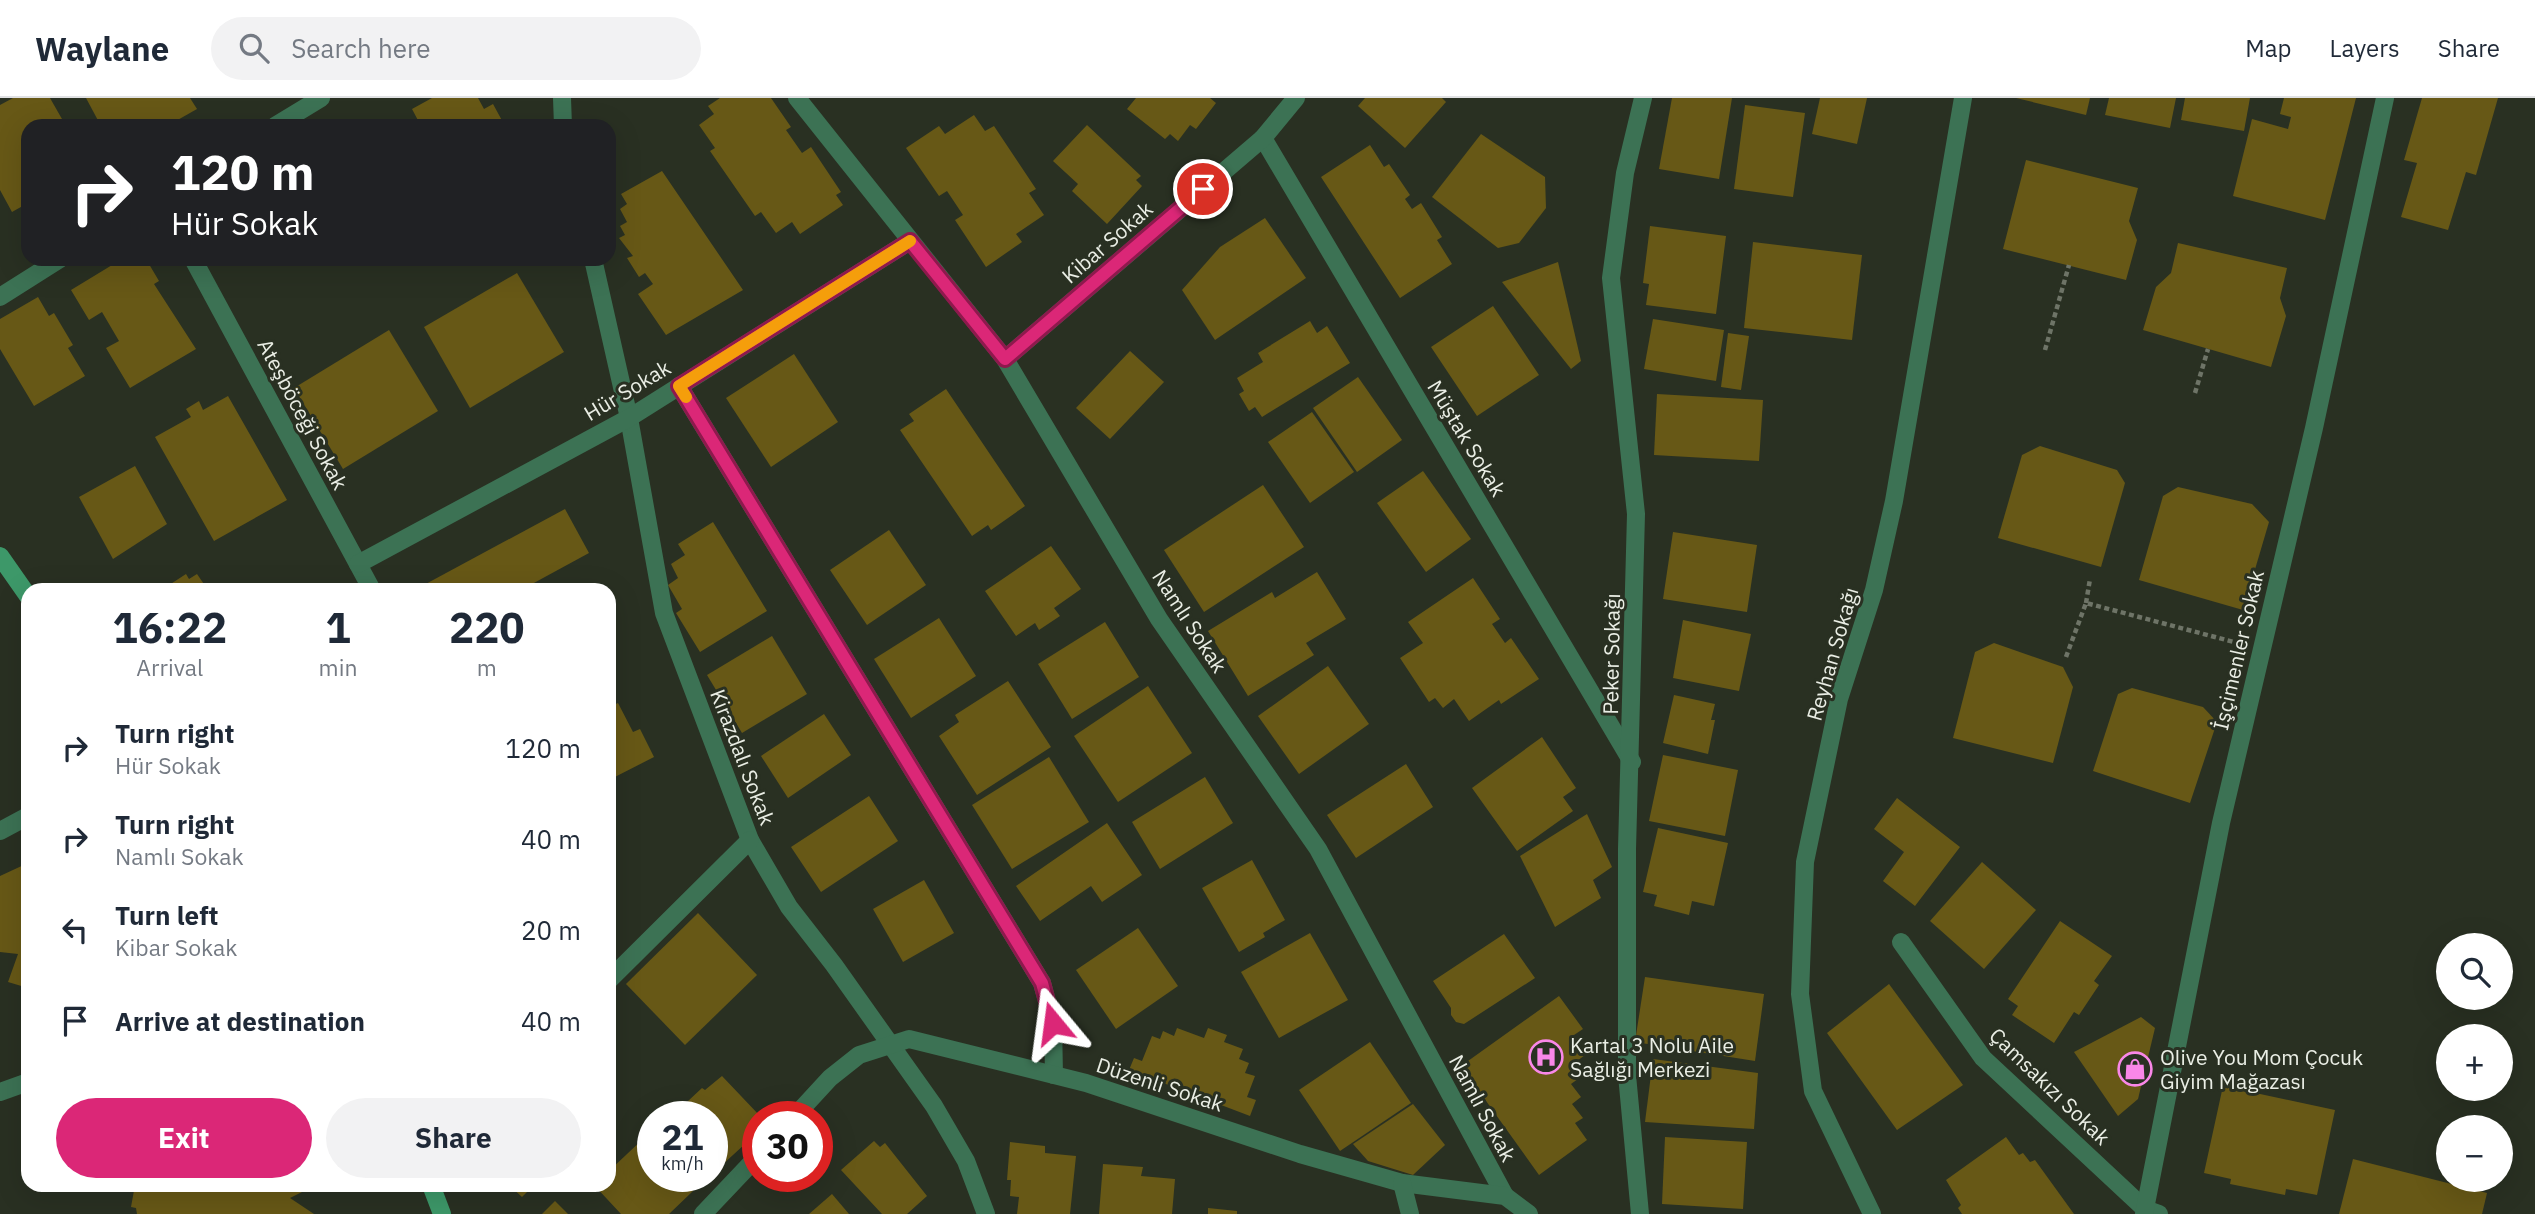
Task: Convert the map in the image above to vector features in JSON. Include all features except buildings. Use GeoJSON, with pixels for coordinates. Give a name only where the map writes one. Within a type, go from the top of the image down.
{"type":"FeatureCollection","features":[{"type":"Feature","properties":{"kind":"street"},"geometry":{"type":"LineString","coordinates":[[286,119],[321,98]]}},
{"type":"Feature","properties":{"kind":"street"},"geometry":{"type":"LineString","coordinates":[[562,98],[563,119]]}},
{"type":"Feature","properties":{"kind":"street","name":"Namlı Sokak"},"geometry":{"type":"LineString","coordinates":[[797,98],[1005,359],[1159,619],[1318,849],[1505,1196]]}},
{"type":"Feature","properties":{"kind":"street","name":"Kibar Sokak"},"geometry":{"type":"LineString","coordinates":[[1005,359],[1263,138],[1296,98]]}},
{"type":"Feature","properties":{"kind":"street","name":"Peker Sokağı"},"geometry":{"type":"LineString","coordinates":[[1640,1214],[1626,1074],[1627,849],[1632,762],[1636,514],[1611,278],[1625,173],[1643,98]]}},
{"type":"Feature","properties":{"kind":"street","name":"Reyhan Sokağı"},"geometry":{"type":"LineString","coordinates":[[1872,1214],[1813,1091],[1800,994],[1805,862],[1839,699],[1874,590],[1894,501],[1963,98]]}},
{"type":"Feature","properties":{"kind":"street","name":"İşçimenler Sokak"},"geometry":{"type":"LineString","coordinates":[[2149,1212],[2221,823],[2385,98]]}},
{"type":"Feature","properties":{"kind":"street","name":"Müştak Sokak"},"geometry":{"type":"LineString","coordinates":[[1263,138],[1632,762]]}},
{"type":"Feature","properties":{"kind":"street","name":"Hür Sokak"},"geometry":{"type":"LineString","coordinates":[[358,564],[629,418],[910,241]]}},
{"type":"Feature","properties":{"kind":"street"},"geometry":{"type":"LineString","coordinates":[[0,297],[49,266]]}},
{"type":"Feature","properties":{"kind":"street","name":"Ateşböceği Sokak"},"geometry":{"type":"LineString","coordinates":[[197,266],[368,583]]}},
{"type":"Feature","properties":{"kind":"street","name":"Kirazdalı Sokak"},"geometry":{"type":"LineString","coordinates":[[595,266],[629,418],[664,613],[750,840],[789,907],[891,1042],[934,1105],[966,1161],[986,1214]]}},
{"type":"Feature","properties":{"kind":"street"},"geometry":{"type":"LineString","coordinates":[[679,386],[1042,983],[1053,1023],[1054,1074]]}},
{"type":"Feature","properties":{"kind":"street"},"geometry":{"type":"LineString","coordinates":[[0,556],[21,586]]}},
{"type":"Feature","properties":{"kind":"street"},"geometry":{"type":"LineString","coordinates":[[0,831],[21,820]]}},
{"type":"Feature","properties":{"kind":"street"},"geometry":{"type":"LineString","coordinates":[[616,973],[750,840]]}},
{"type":"Feature","properties":{"kind":"street","name":"Çamsakızı Sokak"},"geometry":{"type":"LineString","coordinates":[[1901,942],[1983,1058],[2149,1212]]}},
{"type":"Feature","properties":{"kind":"street","name":"Düzenli Sokak"},"geometry":{"type":"LineString","coordinates":[[809,1101],[830,1078],[859,1055],[891,1042],[909,1039],[1054,1074],[1300,1154],[1402,1183],[1505,1196],[1529,1214]]}},
{"type":"Feature","properties":{"kind":"street"},"geometry":{"type":"LineString","coordinates":[[0,1092],[21,1084]]}},
{"type":"Feature","properties":{"kind":"street"},"geometry":{"type":"LineString","coordinates":[[703,1214],[742,1173]]}},
{"type":"Feature","properties":{"kind":"street"},"geometry":{"type":"LineString","coordinates":[[1402,1183],[1410,1214]]}},
{"type":"Feature","properties":{"kind":"street"},"geometry":{"type":"LineString","coordinates":[[433,1192],[442,1214]]}},
{"type":"Feature","properties":{"kind":"path"},"geometry":{"type":"LineString","coordinates":[[2045,350],[2069,265]]}},
{"type":"Feature","properties":{"kind":"path"},"geometry":{"type":"LineString","coordinates":[[2195,393],[2208,349]]}},
{"type":"Feature","properties":{"kind":"path"},"geometry":{"type":"LineString","coordinates":[[2066,657],[2086,603],[2090,579]]}},
{"type":"Feature","properties":{"kind":"path"},"geometry":{"type":"LineString","coordinates":[[2086,603],[2262,650]]}},
{"type":"Feature","properties":{"kind":"slow traffic"},"geometry":{"type":"LineString","coordinates":[[686,397],[679,386],[910,241]]}},
{"type":"Feature","properties":{"kind":"place","name":"Kartal 3 Nolu Aile Sağlığı Merkezi"},"geometry":{"type":"Point","coordinates":[1546,1057]}},
{"type":"Feature","properties":{"kind":"place","name":"Olive You Mom Çocuk Giyim Mağazası"},"geometry":{"type":"Point","coordinates":[2135,1069]}},
{"type":"Feature","properties":{"kind":"route"},"geometry":{"type":"LineString","coordinates":[[1053,1023],[1042,983],[679,386],[910,241],[1005,359],[1203,189]]}}]}
